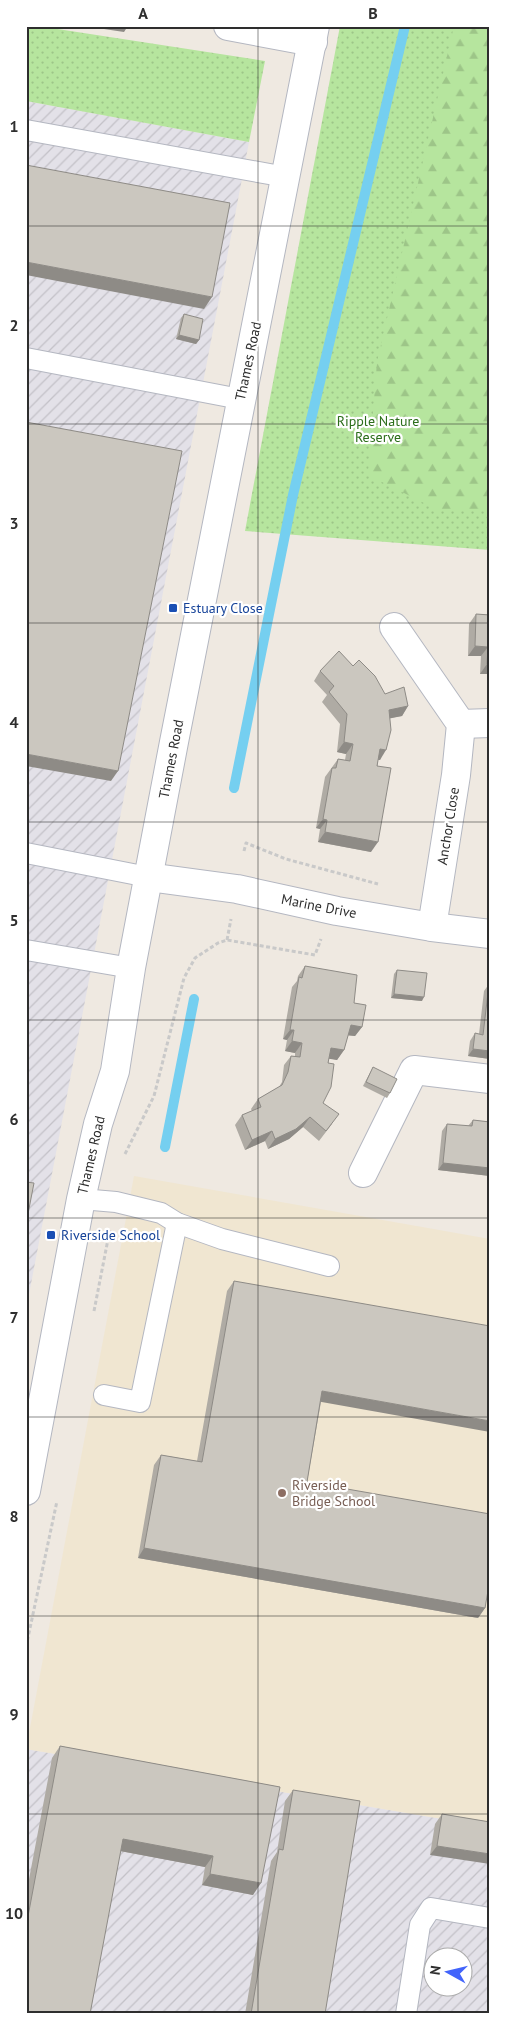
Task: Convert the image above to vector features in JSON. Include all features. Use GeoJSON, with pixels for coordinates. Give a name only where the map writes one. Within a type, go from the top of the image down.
{"type":"FeatureCollection","features":[{"type":"Feature","properties":{"kind":"street"},"geometry":{"type":"LineString","coordinates":[[228,26],[314,34]]}},
{"type":"Feature","properties":{"kind":"street","name":"Thames Road"},"geometry":{"type":"LineString","coordinates":[[26,1491],[81,1199],[98,1124],[115,1070],[130,968],[240,398],[314,34]]}},
{"type":"Feature","properties":{"kind":"street"},"geometry":{"type":"LineString","coordinates":[[394,627],[461,724],[490,723]]}},
{"type":"Feature","properties":{"kind":"street","name":"Anchor Close"},"geometry":{"type":"LineString","coordinates":[[432,927],[456,775],[461,724]]}},
{"type":"Feature","properties":{"kind":"street","name":"Marine Drive"},"geometry":{"type":"LineString","coordinates":[[148,877],[237,889],[432,927],[490,934]]}},
{"type":"Feature","properties":{"kind":"street"},"geometry":{"type":"LineString","coordinates":[[363,1173],[414,1070],[490,1079]]}},
{"type":"Feature","properties":{"kind":"lane"},"geometry":{"type":"LineString","coordinates":[[26,130],[286,177]]}},
{"type":"Feature","properties":{"kind":"lane"},"geometry":{"type":"LineString","coordinates":[[26,358],[240,398]]}},
{"type":"Feature","properties":{"kind":"lane"},"geometry":{"type":"LineString","coordinates":[[26,853],[148,877]]}},
{"type":"Feature","properties":{"kind":"lane"},"geometry":{"type":"LineString","coordinates":[[26,950],[130,968]]}},
{"type":"Feature","properties":{"kind":"lane"},"geometry":{"type":"LineString","coordinates":[[81,1199],[116,1202],[154,1212],[177,1224],[222,1239],[329,1266]]}},
{"type":"Feature","properties":{"kind":"lane"},"geometry":{"type":"LineString","coordinates":[[104,1395],[140,1402],[177,1224]]}},
{"type":"Feature","properties":{"kind":"lane"},"geometry":{"type":"LineString","coordinates":[[406,2014],[420,1925],[431,1908],[490,1918]]}},
{"type":"Feature","properties":{"kind":"path"},"geometry":{"type":"LineString","coordinates":[[244,851],[246,842],[286,859],[382,885]]}},
{"type":"Feature","properties":{"kind":"path"},"geometry":{"type":"LineString","coordinates":[[231,919],[227,940],[315,955],[319,942]]}},
{"type":"Feature","properties":{"kind":"path"},"geometry":{"type":"LineString","coordinates":[[26,1648],[58,1498]]}},
{"type":"Feature","properties":{"kind":"shaded area"},"geometry":{"type":"Polygon","coordinates":[[[26,101],[249,142],[26,1310],[26,101]]]}},
{"type":"Feature","properties":{"kind":"shaded area","name":"Riverside Bridge School"},"geometry":{"type":"Polygon","coordinates":[[[134,1176],[490,1239],[490,1827],[26,1749],[134,1176]]]}},
{"type":"Feature","properties":{"kind":"shaded area"},"geometry":{"type":"Polygon","coordinates":[[[26,1749],[490,1827],[490,2014],[26,2014],[26,1749]]]}},
{"type":"Feature","properties":{"kind":"green space"},"geometry":{"type":"Polygon","coordinates":[[[26,26],[38,26],[265,61],[249,142],[26,101],[26,26]]]}},
{"type":"Feature","properties":{"kind":"green space","name":"Ripple Nature Reserve"},"geometry":{"type":"Polygon","coordinates":[[[340,26],[490,26],[490,550],[245,531],[340,26]]]}},
{"type":"Feature","properties":{"kind":"green space"},"geometry":{"type":"Polygon","coordinates":[[[454,26],[490,26],[490,510],[436,509],[368,475],[377,362],[454,26]]]}},
{"type":"Feature","properties":{"kind":"building"},"geometry":{"type":"Polygon","coordinates":[[[26,165],[230,203],[212,297],[26,262],[26,165]]]}},
{"type":"Feature","properties":{"kind":"building"},"geometry":{"type":"Polygon","coordinates":[[[184,314],[203,319],[199,340],[179,335],[184,314]]]}},
{"type":"Feature","properties":{"kind":"building"},"geometry":{"type":"Polygon","coordinates":[[[26,422],[182,451],[118,771],[26,754],[26,422]]]}},
{"type":"Feature","properties":{"kind":"building"},"geometry":{"type":"Polygon","coordinates":[[[476,614],[490,615],[490,664],[487,664],[488,647],[475,646],[476,614]]]}},
{"type":"Feature","properties":{"kind":"building"},"geometry":{"type":"Polygon","coordinates":[[[339,651],[353,666],[359,660],[375,676],[385,694],[404,687],[408,706],[389,710],[391,730],[386,750],[380,749],[377,766],[391,768],[378,842],[325,832],[327,820],[323,819],[332,768],[336,768],[338,759],[350,761],[353,744],[344,742],[347,714],[329,692],[334,686],[320,671],[339,651]]]}},
{"type":"Feature","properties":{"kind":"building"},"geometry":{"type":"Polygon","coordinates":[[[305,966],[357,975],[354,1003],[366,1005],[362,1027],[351,1025],[344,1050],[331,1048],[328,1063],[334,1064],[331,1087],[323,1103],[339,1114],[326,1131],[310,1117],[296,1129],[275,1139],[272,1131],[252,1140],[242,1115],[261,1107],[258,1099],[282,1085],[288,1072],[291,1056],[300,1057],[302,1043],[292,1041],[294,1030],[290,1030],[299,977],[302,978],[305,966]]]}},
{"type":"Feature","properties":{"kind":"building"},"geometry":{"type":"Polygon","coordinates":[[[397,970],[427,973],[424,997],[394,994],[397,970]]]}},
{"type":"Feature","properties":{"kind":"building"},"geometry":{"type":"Polygon","coordinates":[[[489,984],[490,1051],[473,1049],[475,1033],[483,1035],[489,984]]]}},
{"type":"Feature","properties":{"kind":"building"},"geometry":{"type":"Polygon","coordinates":[[[373,1067],[397,1079],[390,1093],[366,1082],[373,1067]]]}},
{"type":"Feature","properties":{"kind":"building"},"geometry":{"type":"Polygon","coordinates":[[[473,1120],[490,1122],[490,1168],[443,1163],[447,1124],[472,1126],[473,1120]]]}},
{"type":"Feature","properties":{"kind":"building"},"geometry":{"type":"Polygon","coordinates":[[[26,1182],[34,1183],[26,1224],[26,1182]]]}},
{"type":"Feature","properties":{"kind":"building"},"geometry":{"type":"Polygon","coordinates":[[[234,1281],[490,1326],[490,1421],[322,1391],[307,1482],[490,1514],[490,1579],[485,1608],[144,1548],[161,1455],[202,1462],[234,1281]]]}},
{"type":"Feature","properties":{"kind":"building"},"geometry":{"type":"Polygon","coordinates":[[[60,1746],[280,1787],[261,1883],[210,1874],[213,1856],[123,1839],[90,2014],[26,2014],[26,1927],[60,1746]]]}},
{"type":"Feature","properties":{"kind":"building"},"geometry":{"type":"Polygon","coordinates":[[[293,1790],[360,1801],[325,2014],[251,2014],[279,1849],[283,1850],[293,1790]]]}},
{"type":"Feature","properties":{"kind":"building"},"geometry":{"type":"Polygon","coordinates":[[[442,1814],[490,1822],[490,1854],[437,1846],[442,1814]]]}},
{"type":"Feature","properties":{"kind":"waterway"},"geometry":{"type":"LineString","coordinates":[[234,788],[293,495],[405,26]]}},
{"type":"Feature","properties":{"kind":"waterway"},"geometry":{"type":"LineString","coordinates":[[165,1147],[194,999]]}},
{"type":"Feature","properties":{"kind":"place","name":"Estuary Close"},"geometry":{"type":"Point","coordinates":[173,608]}},
{"type":"Feature","properties":{"kind":"place","name":"Riverside School"},"geometry":{"type":"Point","coordinates":[51,1235]}},
{"type":"Feature","properties":{"kind":"place","name":"Riverside Bridge School"},"geometry":{"type":"Point","coordinates":[282,1493]}}]}
